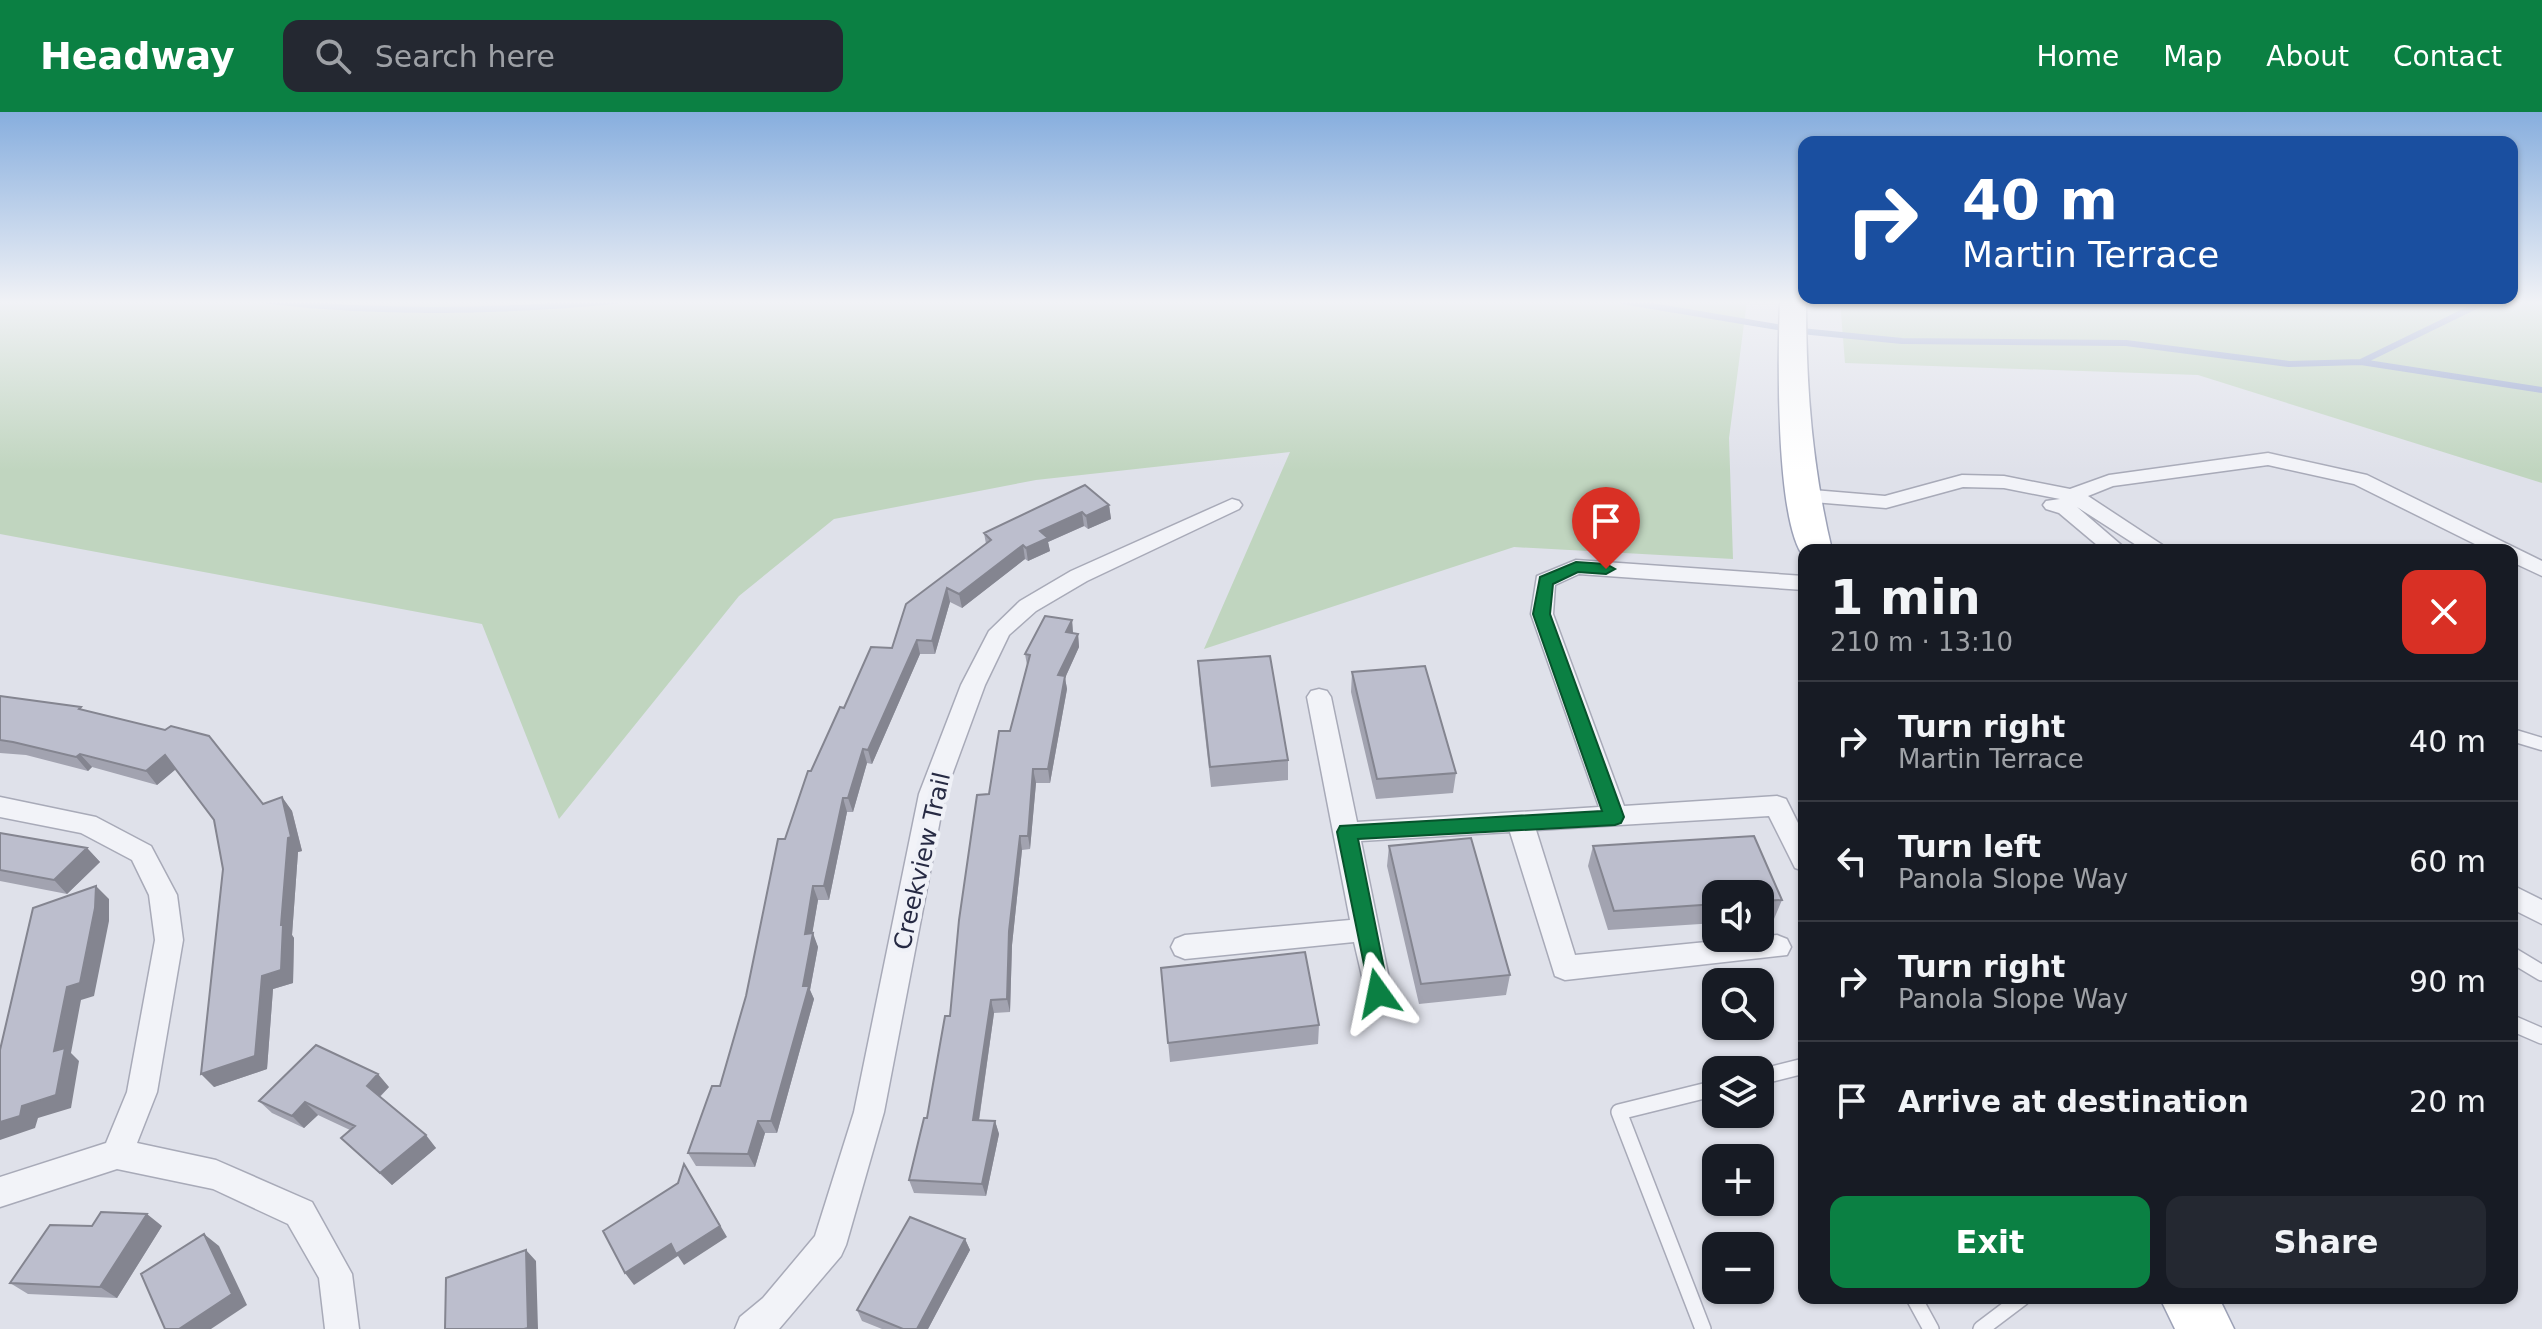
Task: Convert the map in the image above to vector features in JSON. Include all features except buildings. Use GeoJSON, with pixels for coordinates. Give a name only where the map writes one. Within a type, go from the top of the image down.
{"type":"FeatureCollection","features":[{"type":"Feature","properties":{"kind":"main road"},"geometry":{"type":"LineString","coordinates":[[1791,358],[1800,487],[1814,544]]}},
{"type":"Feature","properties":{"kind":"main road"},"geometry":{"type":"LineString","coordinates":[[2191,1304],[2207,1329]]}},
{"type":"Feature","properties":{"kind":"street"},"geometry":{"type":"LineString","coordinates":[[2069,502],[2109,481],[2268,459],[2360,479],[2492,544]]}},
{"type":"Feature","properties":{"kind":"street"},"geometry":{"type":"LineString","coordinates":[[1800,487],[1886,502],[1962,481],[2069,502],[2148,544]]}},
{"type":"Feature","properties":{"kind":"street"},"geometry":{"type":"LineString","coordinates":[[2069,502],[2110,544]]}},
{"type":"Feature","properties":{"kind":"street","name":"Creekview Trail"},"geometry":{"type":"LineString","coordinates":[[752,1329],[775,1310],[829,1245],[869,1112],[932,794],[973,685],[1000,631],[1028,606],[1079,576],[1232,505]]}},
{"type":"Feature","properties":{"kind":"street"},"geometry":{"type":"LineString","coordinates":[[2518,557],[2542,569]]}},
{"type":"Feature","properties":{"kind":"street"},"geometry":{"type":"LineString","coordinates":[[1615,817],[1542,614],[1545,581],[1576,567],[1798,583]]}},
{"type":"Feature","properties":{"kind":"street"},"geometry":{"type":"LineString","coordinates":[[1319,697],[1378,993]]}},
{"type":"Feature","properties":{"kind":"street"},"geometry":{"type":"LineString","coordinates":[[1347,832],[1777,806],[1798,849]]}},
{"type":"Feature","properties":{"kind":"street"},"geometry":{"type":"LineString","coordinates":[[0,807],[87,824],[142,853],[163,895],[169,940],[142,1092],[117,1154]]}},
{"type":"Feature","properties":{"kind":"street"},"geometry":{"type":"LineString","coordinates":[[1520,822],[1565,968],[1777,947]]}},
{"type":"Feature","properties":{"kind":"street"},"geometry":{"type":"LineString","coordinates":[[2518,899],[2542,913]]}},
{"type":"Feature","properties":{"kind":"street"},"geometry":{"type":"LineString","coordinates":[[1185,947],[1366,930]]}},
{"type":"Feature","properties":{"kind":"street"},"geometry":{"type":"LineString","coordinates":[[0,1192],[117,1154],[216,1175],[300,1213],[335,1274],[342,1329]]}},
{"type":"Feature","properties":{"kind":"lane"},"geometry":{"type":"LineString","coordinates":[[2518,737],[2542,744]]}},
{"type":"Feature","properties":{"kind":"lane"},"geometry":{"type":"LineString","coordinates":[[2518,959],[2542,973]]}},
{"type":"Feature","properties":{"kind":"lane"},"geometry":{"type":"LineString","coordinates":[[2518,1026],[2542,1036]]}},
{"type":"Feature","properties":{"kind":"lane"},"geometry":{"type":"LineString","coordinates":[[1774,1075],[1798,1072]]}},
{"type":"Feature","properties":{"kind":"lane"},"geometry":{"type":"LineString","coordinates":[[1702,1091],[1619,1112],[1703,1329]]}},
{"type":"Feature","properties":{"kind":"lane"},"geometry":{"type":"LineString","coordinates":[[1917,1304],[1931,1329]]}},
{"type":"Feature","properties":{"kind":"lane"},"geometry":{"type":"LineString","coordinates":[[1981,1329],[2014,1304]]}},
{"type":"Feature","properties":{"kind":"green space"},"geometry":{"type":"Polygon","coordinates":[[[0,358],[1740,358],[1729,438],[1733,559],[1514,547],[1204,649],[1290,452],[1036,480],[834,519],[739,596],[559,819],[482,624],[0,534],[0,358]]]}},
{"type":"Feature","properties":{"kind":"green space"},"geometry":{"type":"Polygon","coordinates":[[[1845,358],[2542,358],[2542,483],[2198,375],[1845,363],[1845,358]]]}},
{"type":"Feature","properties":{"kind":"waterway"},"geometry":{"type":"LineString","coordinates":[[2241,358],[2289,364],[2361,362]]}},
{"type":"Feature","properties":{"kind":"waterway"},"geometry":{"type":"LineString","coordinates":[[2361,362],[2370,358]]}},
{"type":"Feature","properties":{"kind":"waterway"},"geometry":{"type":"LineString","coordinates":[[2361,362],[2542,390]]}},
{"type":"Feature","properties":{"kind":"route"},"geometry":{"type":"LineString","coordinates":[[1378,993],[1347,832],[1615,817],[1542,614],[1545,581],[1576,567],[1606,569]]}}]}
